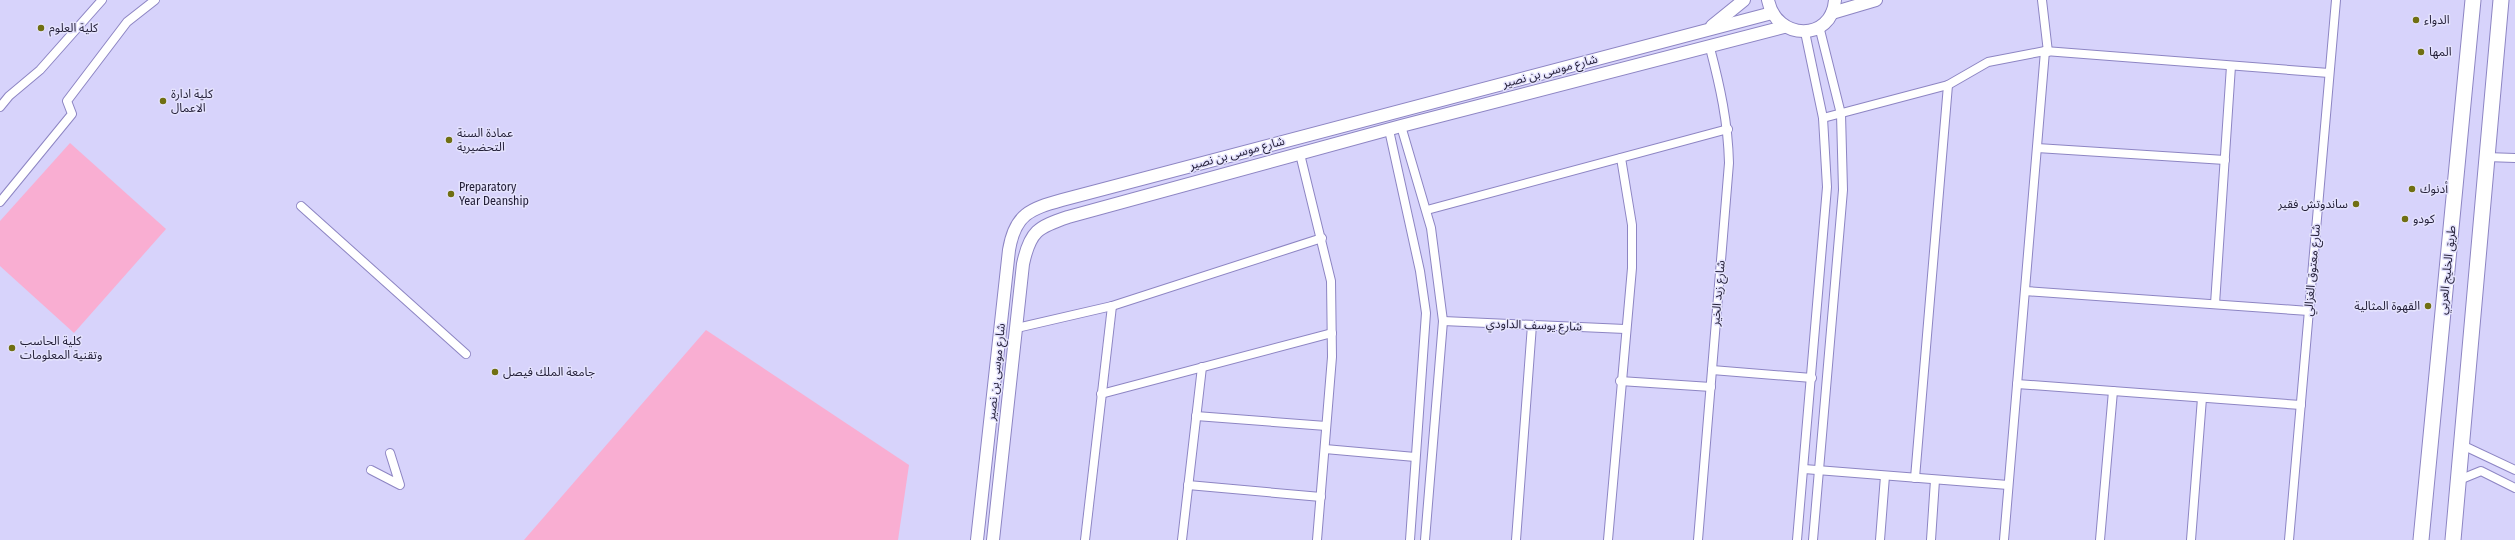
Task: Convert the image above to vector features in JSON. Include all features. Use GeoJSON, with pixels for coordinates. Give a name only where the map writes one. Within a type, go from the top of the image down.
{"type":"FeatureCollection","features":[{"type":"Feature","properties":{"kind":"highway","name":"طريق الخليج العربي"},"geometry":{"type":"LineString","coordinates":[[2420,540],[2474,0]]}},
{"type":"Feature","properties":{"kind":"highway"},"geometry":{"type":"LineString","coordinates":[[2454,540],[2486,157],[2501,0]]}},
{"type":"Feature","properties":{"kind":"highway"},"geometry":{"type":"LineString","coordinates":[[2431,540],[2438,454],[2434,404]]}},
{"type":"Feature","properties":{"kind":"highway"},"geometry":{"type":"LineString","coordinates":[[2447,540],[2457,497]]}},
{"type":"Feature","properties":{"kind":"street"},"geometry":{"type":"LineString","coordinates":[[0,107],[9,96],[40,70],[102,0]]}},
{"type":"Feature","properties":{"kind":"street"},"geometry":{"type":"LineString","coordinates":[[0,202],[72,114],[68,101],[127,22],[155,0]]}},
{"type":"Feature","properties":{"kind":"street"},"geometry":{"type":"LineString","coordinates":[[1707,30],[1744,0]]}},
{"type":"Feature","properties":{"kind":"street"},"geometry":{"type":"LineString","coordinates":[[1768,0],[1772,13],[1784,27],[1805,32],[1819,26],[1832,13],[1876,0]]}},
{"type":"Feature","properties":{"kind":"street"},"geometry":{"type":"LineString","coordinates":[[1832,13],[1835,0]]}},
{"type":"Feature","properties":{"kind":"street"},"geometry":{"type":"LineString","coordinates":[[2004,540],[2036,148],[2047,51],[2042,0]]}},
{"type":"Feature","properties":{"kind":"street","name":"شارع معتوق الغزالي"},"geometry":{"type":"LineString","coordinates":[[2289,540],[2336,0]]}},
{"type":"Feature","properties":{"kind":"street","name":"شارع موسى بن نصير"},"geometry":{"type":"LineString","coordinates":[[977,540],[1010,242],[1018,222],[1027,213],[1062,200],[1772,13]]}},
{"type":"Feature","properties":{"kind":"street"},"geometry":{"type":"LineString","coordinates":[[1813,540],[1843,190],[1841,114],[1819,26]]}},
{"type":"Feature","properties":{"kind":"street","name":"شارع موسى بن نصير"},"geometry":{"type":"LineString","coordinates":[[993,540],[1016,328],[1027,246],[1037,230],[1068,217],[1402,126],[1710,48],[1784,27]]}},
{"type":"Feature","properties":{"kind":"street"},"geometry":{"type":"LineString","coordinates":[[1797,540],[1812,378],[1827,187],[1823,118],[1805,32]]}},
{"type":"Feature","properties":{"kind":"street","name":"شارع زيد الخير"},"geometry":{"type":"LineString","coordinates":[[1698,540],[1729,162],[1728,129],[1724,98],[1710,48]]}},
{"type":"Feature","properties":{"kind":"street"},"geometry":{"type":"LineString","coordinates":[[1823,118],[1948,85],[1988,62],[2047,51],[2329,73]]}},
{"type":"Feature","properties":{"kind":"street"},"geometry":{"type":"LineString","coordinates":[[2215,304],[2231,66]]}},
{"type":"Feature","properties":{"kind":"street"},"geometry":{"type":"LineString","coordinates":[[1915,478],[1948,85]]}},
{"type":"Feature","properties":{"kind":"street"},"geometry":{"type":"LineString","coordinates":[[1402,126],[1431,228],[1443,321],[1433,427],[1425,540]]}},
{"type":"Feature","properties":{"kind":"street"},"geometry":{"type":"LineString","coordinates":[[1426,210],[1728,129]]}},
{"type":"Feature","properties":{"kind":"street"},"geometry":{"type":"LineString","coordinates":[[1389,130],[1420,271],[1426,313],[1410,540]]}},
{"type":"Feature","properties":{"kind":"street"},"geometry":{"type":"LineString","coordinates":[[2036,148],[2225,160]]}},
{"type":"Feature","properties":{"kind":"street"},"geometry":{"type":"LineString","coordinates":[[1300,154],[1322,238],[1331,281],[1332,357],[1317,540]]}},
{"type":"Feature","properties":{"kind":"street"},"geometry":{"type":"LineString","coordinates":[[2486,157],[2515,158]]}},
{"type":"Feature","properties":{"kind":"street"},"geometry":{"type":"LineString","coordinates":[[1608,540],[1620,381],[1632,268],[1632,225],[1621,158]]}},
{"type":"Feature","properties":{"kind":"street"},"geometry":{"type":"LineString","coordinates":[[301,206],[466,354]]}},
{"type":"Feature","properties":{"kind":"street"},"geometry":{"type":"LineString","coordinates":[[1016,328],[1112,306],[1322,238]]}},
{"type":"Feature","properties":{"kind":"street"},"geometry":{"type":"LineString","coordinates":[[2025,291],[2309,311]]}},
{"type":"Feature","properties":{"kind":"street"},"geometry":{"type":"LineString","coordinates":[[1085,540],[1112,306]]}},
{"type":"Feature","properties":{"kind":"street","name":"شارع يوسف الداودي"},"geometry":{"type":"LineString","coordinates":[[1443,321],[1625,329]]}},
{"type":"Feature","properties":{"kind":"street"},"geometry":{"type":"LineString","coordinates":[[1516,540],[1532,325]]}},
{"type":"Feature","properties":{"kind":"street"},"geometry":{"type":"LineString","coordinates":[[1101,394],[1332,333]]}},
{"type":"Feature","properties":{"kind":"street"},"geometry":{"type":"LineString","coordinates":[[1182,540],[1202,367]]}},
{"type":"Feature","properties":{"kind":"street"},"geometry":{"type":"LineString","coordinates":[[1712,370],[1812,378]]}},
{"type":"Feature","properties":{"kind":"street"},"geometry":{"type":"LineString","coordinates":[[1620,381],[1711,387]]}},
{"type":"Feature","properties":{"kind":"street"},"geometry":{"type":"LineString","coordinates":[[2017,384],[2301,405]]}},
{"type":"Feature","properties":{"kind":"street"},"geometry":{"type":"LineString","coordinates":[[2100,540],[2113,391]]}},
{"type":"Feature","properties":{"kind":"street"},"geometry":{"type":"LineString","coordinates":[[2191,540],[2202,398]]}},
{"type":"Feature","properties":{"kind":"street"},"geometry":{"type":"LineString","coordinates":[[1196,416],[1326,426]]}},
{"type":"Feature","properties":{"kind":"street"},"geometry":{"type":"LineString","coordinates":[[1418,426],[1433,427]]}},
{"type":"Feature","properties":{"kind":"street"},"geometry":{"type":"LineString","coordinates":[[2462,445],[2515,470]]}},
{"type":"Feature","properties":{"kind":"street"},"geometry":{"type":"LineString","coordinates":[[1324,449],[1415,457]]}},
{"type":"Feature","properties":{"kind":"street"},"geometry":{"type":"LineString","coordinates":[[371,470],[400,485],[390,453]]}},
{"type":"Feature","properties":{"kind":"street"},"geometry":{"type":"LineString","coordinates":[[2485,473],[2492,460]]}},
{"type":"Feature","properties":{"kind":"street"},"geometry":{"type":"LineString","coordinates":[[1804,469],[2008,485]]}},
{"type":"Feature","properties":{"kind":"street"},"geometry":{"type":"LineString","coordinates":[[2458,480],[2476,472],[2485,473],[2515,488]]}},
{"type":"Feature","properties":{"kind":"street"},"geometry":{"type":"LineString","coordinates":[[1880,540],[1885,476]]}},
{"type":"Feature","properties":{"kind":"street"},"geometry":{"type":"LineString","coordinates":[[1931,540],[1935,480]]}},
{"type":"Feature","properties":{"kind":"street"},"geometry":{"type":"LineString","coordinates":[[1188,485],[1321,497]]}},
{"type":"Feature","properties":{"kind":"shaded area"},"geometry":{"type":"Polygon","coordinates":[[[70,143],[166,229],[74,333],[0,266],[0,221],[70,143]]]}},
{"type":"Feature","properties":{"kind":"shaded area"},"geometry":{"type":"Polygon","coordinates":[[[706,330],[909,465],[898,540],[524,540],[706,330]]]}},
{"type":"Feature","properties":{"kind":"place","name":"الدواء"},"geometry":{"type":"Point","coordinates":[2416,20]}},
{"type":"Feature","properties":{"kind":"place","name":"كلية العلوم"},"geometry":{"type":"Point","coordinates":[41,28]}},
{"type":"Feature","properties":{"kind":"place","name":"المها"},"geometry":{"type":"Point","coordinates":[2421,52]}},
{"type":"Feature","properties":{"kind":"place","name":"كلية ادارة الاعمال"},"geometry":{"type":"Point","coordinates":[163,101]}},
{"type":"Feature","properties":{"kind":"place","name":"عمادة السنة التحضيرية"},"geometry":{"type":"Point","coordinates":[449,140]}},
{"type":"Feature","properties":{"kind":"place","name":"أدنوك"},"geometry":{"type":"Point","coordinates":[2412,189]}},
{"type":"Feature","properties":{"kind":"place","name":"Preparatory Year Deanship"},"geometry":{"type":"Point","coordinates":[451,194]}},
{"type":"Feature","properties":{"kind":"place","name":"ساندوتش فقير"},"geometry":{"type":"Point","coordinates":[2356,204]}},
{"type":"Feature","properties":{"kind":"place","name":"كودو"},"geometry":{"type":"Point","coordinates":[2405,219]}},
{"type":"Feature","properties":{"kind":"place","name":"القهوة المثالية"},"geometry":{"type":"Point","coordinates":[2428,306]}},
{"type":"Feature","properties":{"kind":"place","name":"كلية الحاسب وتقنية المعلومات"},"geometry":{"type":"Point","coordinates":[12,348]}},
{"type":"Feature","properties":{"kind":"place","name":"جامعة الملك فيصل"},"geometry":{"type":"Point","coordinates":[495,372]}}]}
